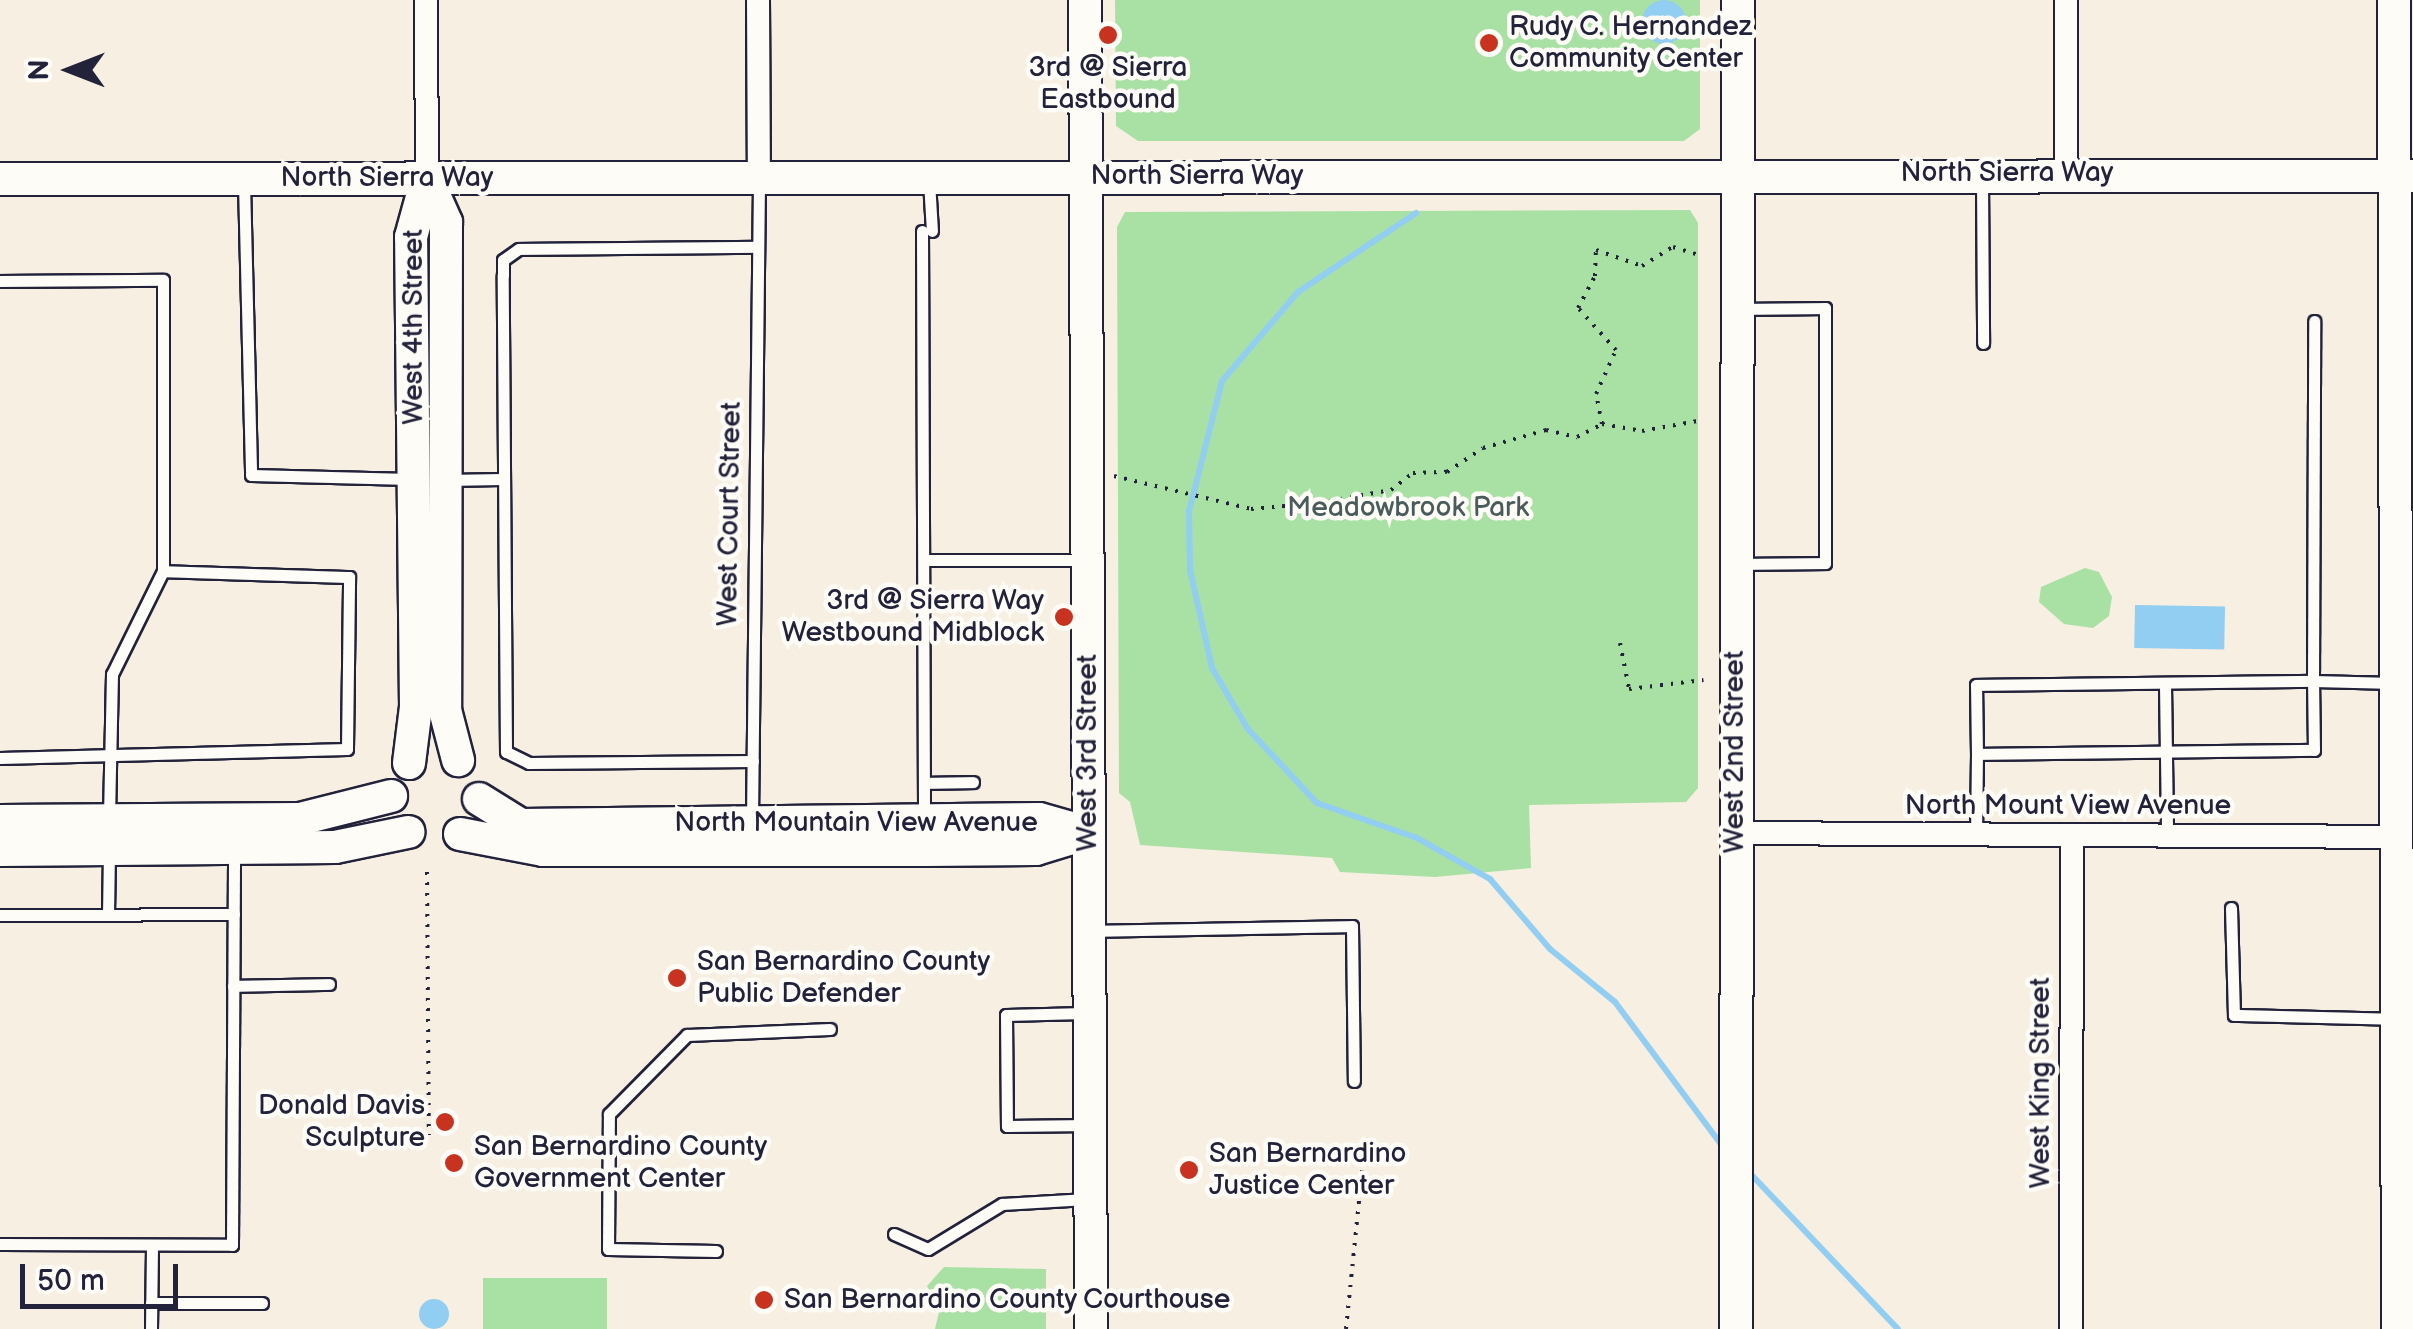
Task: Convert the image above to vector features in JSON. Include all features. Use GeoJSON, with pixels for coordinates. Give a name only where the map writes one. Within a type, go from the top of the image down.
{"type":"FeatureCollection","features":[{"type":"Feature","properties":{"kind":"street"},"geometry":{"type":"LineString","coordinates":[[426,0],[427,178]]}},
{"type":"Feature","properties":{"kind":"street"},"geometry":{"type":"LineString","coordinates":[[758,0],[759,178]]}},
{"type":"Feature","properties":{"kind":"street","name":"West 3rd Street"},"geometry":{"type":"LineString","coordinates":[[1085,0],[1091,1329]]}},
{"type":"Feature","properties":{"kind":"street","name":"West 2nd Street"},"geometry":{"type":"LineString","coordinates":[[1736,1329],[1738,0]]}},
{"type":"Feature","properties":{"kind":"street"},"geometry":{"type":"LineString","coordinates":[[2066,0],[2066,172]]}},
{"type":"Feature","properties":{"kind":"street"},"geometry":{"type":"LineString","coordinates":[[2394,0],[2403,176],[2398,1329]]}},
{"type":"Feature","properties":{"kind":"street","name":"North Sierra Way"},"geometry":{"type":"LineString","coordinates":[[0,179],[1982,172],[2403,176]]}},
{"type":"Feature","properties":{"kind":"street","name":"West 4th Street"},"geometry":{"type":"LineString","coordinates":[[427,178],[411,236],[446,710],[458,760]]}},
{"type":"Feature","properties":{"kind":"street","name":"West 4th Street"},"geometry":{"type":"LineString","coordinates":[[409,763],[430,479]]}},
{"type":"Feature","properties":{"kind":"street"},"geometry":{"type":"LineString","coordinates":[[0,850],[109,835],[234,834],[335,846],[408,832],[434,842],[460,834],[479,799],[458,760],[429,754],[409,763],[391,796],[333,817],[234,834]]}},
{"type":"Feature","properties":{"kind":"street"},"geometry":{"type":"LineString","coordinates":[[391,796],[408,832]]}},
{"type":"Feature","properties":{"kind":"street","name":"North Mountain View Avenue"},"geometry":{"type":"LineString","coordinates":[[479,799],[521,825],[752,836]]}},
{"type":"Feature","properties":{"kind":"street"},"geometry":{"type":"LineString","coordinates":[[0,821],[109,835]]}},
{"type":"Feature","properties":{"kind":"street","name":"North Mountain View Avenue"},"geometry":{"type":"LineString","coordinates":[[460,834],[543,850],[752,836],[925,834],[1036,850],[1088,833]]}},
{"type":"Feature","properties":{"kind":"street","name":"North Mount View Avenue"},"geometry":{"type":"LineString","coordinates":[[1734,833],[2401,837]]}},
{"type":"Feature","properties":{"kind":"street","name":"West King Street"},"geometry":{"type":"LineString","coordinates":[[2070,1329],[2072,837]]}},
{"type":"Feature","properties":{"kind":"lane"},"geometry":{"type":"LineString","coordinates":[[1982,172],[1983,343]]}},
{"type":"Feature","properties":{"kind":"lane"},"geometry":{"type":"LineString","coordinates":[[244,178],[251,475],[502,479]]}},
{"type":"Feature","properties":{"kind":"lane","name":"West Court Street"},"geometry":{"type":"LineString","coordinates":[[752,836],[759,178]]}},
{"type":"Feature","properties":{"kind":"lane"},"geometry":{"type":"LineString","coordinates":[[925,834],[928,178]]}},
{"type":"Feature","properties":{"kind":"lane"},"geometry":{"type":"LineString","coordinates":[[753,761],[529,764],[506,752],[502,479],[509,252],[758,247]]}},
{"type":"Feature","properties":{"kind":"lane"},"geometry":{"type":"LineString","coordinates":[[0,281],[164,280],[164,572],[112,674],[108,915]]}},
{"type":"Feature","properties":{"kind":"lane"},"geometry":{"type":"LineString","coordinates":[[1735,564],[1825,563],[1825,308],[1736,309]]}},
{"type":"Feature","properties":{"kind":"lane"},"geometry":{"type":"LineString","coordinates":[[1976,754],[2314,750],[2314,321]]}},
{"type":"Feature","properties":{"kind":"lane"},"geometry":{"type":"LineString","coordinates":[[924,560],[1088,560]]}},
{"type":"Feature","properties":{"kind":"lane"},"geometry":{"type":"LineString","coordinates":[[0,758],[347,749],[349,577],[164,572]]}},
{"type":"Feature","properties":{"kind":"lane"},"geometry":{"type":"LineString","coordinates":[[1976,836],[1976,684],[2399,682]]}},
{"type":"Feature","properties":{"kind":"lane"},"geometry":{"type":"LineString","coordinates":[[2165,684],[2166,837]]}},
{"type":"Feature","properties":{"kind":"lane"},"geometry":{"type":"LineString","coordinates":[[925,783],[974,782]]}},
{"type":"Feature","properties":{"kind":"lane"},"geometry":{"type":"LineString","coordinates":[[0,1244],[232,1245],[234,834]]}},
{"type":"Feature","properties":{"kind":"lane"},"geometry":{"type":"LineString","coordinates":[[2231,908],[2234,1015],[2400,1019]]}},
{"type":"Feature","properties":{"kind":"lane"},"geometry":{"type":"LineString","coordinates":[[0,915],[234,914]]}},
{"type":"Feature","properties":{"kind":"lane"},"geometry":{"type":"LineString","coordinates":[[1088,932],[1352,926],[1354,1081]]}},
{"type":"Feature","properties":{"kind":"lane"},"geometry":{"type":"LineString","coordinates":[[234,986],[329,984]]}},
{"type":"Feature","properties":{"kind":"lane"},"geometry":{"type":"LineString","coordinates":[[1088,1013],[1006,1015],[1007,1126],[1091,1124]]}},
{"type":"Feature","properties":{"kind":"lane"},"geometry":{"type":"LineString","coordinates":[[716,1251],[608,1249],[610,1114],[687,1034],[830,1029]]}},
{"type":"Feature","properties":{"kind":"lane"},"geometry":{"type":"LineString","coordinates":[[894,1234],[928,1249],[1002,1204],[1091,1199]]}},
{"type":"Feature","properties":{"kind":"lane"},"geometry":{"type":"LineString","coordinates":[[151,1329],[152,1245]]}},
{"type":"Feature","properties":{"kind":"lane"},"geometry":{"type":"LineString","coordinates":[[151,1303],[262,1303]]}},
{"type":"Feature","properties":{"kind":"path"},"geometry":{"type":"LineString","coordinates":[[1602,424],[1596,394],[1616,350],[1578,308],[1596,276],[1596,250],[1642,266],[1673,247],[1702,256]]}},
{"type":"Feature","properties":{"kind":"path"},"geometry":{"type":"LineString","coordinates":[[1114,476],[1161,482],[1251,509],[1384,492],[1412,473],[1457,469],[1483,448],[1546,430],[1577,437],[1602,424],[1642,431],[1703,420]]}},
{"type":"Feature","properties":{"kind":"path"},"geometry":{"type":"LineString","coordinates":[[1620,642],[1629,688],[1702,680]]}},
{"type":"Feature","properties":{"kind":"path"},"geometry":{"type":"LineString","coordinates":[[426,872],[429,1135]]}},
{"type":"Feature","properties":{"kind":"path"},"geometry":{"type":"LineString","coordinates":[[1346,1329],[1365,1142],[1373,1140]]}},
{"type":"Feature","properties":{"kind":"green space"},"geometry":{"type":"Polygon","coordinates":[[[1115,0],[1700,0],[1700,129],[1684,141],[1138,141],[1116,126],[1115,0]]]}},
{"type":"Feature","properties":{"kind":"green space","name":"Meadowbrook Park"},"geometry":{"type":"Polygon","coordinates":[[[1690,210],[1698,223],[1698,788],[1686,802],[1529,805],[1531,868],[1435,877],[1340,872],[1332,858],[1140,845],[1130,802],[1119,793],[1117,227],[1125,212],[1690,210]]]}},
{"type":"Feature","properties":{"kind":"green space"},"geometry":{"type":"Polygon","coordinates":[[[2085,568],[2099,572],[2112,597],[2109,616],[2093,628],[2064,624],[2039,602],[2041,587],[2085,568]]]}},
{"type":"Feature","properties":{"kind":"green space"},"geometry":{"type":"Polygon","coordinates":[[[944,1267],[1046,1269],[1046,1329],[935,1329],[939,1312],[927,1286],[944,1267]]]}},
{"type":"Feature","properties":{"kind":"green space"},"geometry":{"type":"Polygon","coordinates":[[[483,1278],[607,1278],[607,1329],[483,1329],[483,1278]]]}},
{"type":"Feature","properties":{"kind":"water"},"geometry":{"type":"Polygon","coordinates":[[[1664,0],[1680,6],[1686,22],[1680,38],[1664,44],[1648,38],[1642,22],[1648,6],[1664,0]]]}},
{"type":"Feature","properties":{"kind":"water"},"geometry":{"type":"Polygon","coordinates":[[[2135,605],[2225,607],[2224,650],[2134,648],[2135,605]]]}},
{"type":"Feature","properties":{"kind":"water"},"geometry":{"type":"Polygon","coordinates":[[[434,1299],[444,1304],[449,1314],[444,1324],[434,1329],[424,1324],[419,1314],[424,1304],[434,1299]]]}},
{"type":"Feature","properties":{"kind":"waterway"},"geometry":{"type":"LineString","coordinates":[[1416,213],[1298,292],[1222,381],[1189,511],[1190,570],[1212,668],[1247,728],[1317,803],[1417,838],[1490,879],[1550,949],[1615,1002],[1724,1148]]}},
{"type":"Feature","properties":{"kind":"waterway"},"geometry":{"type":"LineString","coordinates":[[1747,1170],[1898,1329]]}},
{"type":"Feature","properties":{"kind":"place","name":"3rd @ Sierra Eastbound"},"geometry":{"type":"Point","coordinates":[1108,35]}},
{"type":"Feature","properties":{"kind":"place","name":"Rudy C. Hernandez Community Center"},"geometry":{"type":"Point","coordinates":[1489,43]}},
{"type":"Feature","properties":{"kind":"place","name":"3rd @ Sierra Way Westbound Midblock"},"geometry":{"type":"Point","coordinates":[1064,617]}},
{"type":"Feature","properties":{"kind":"place","name":"San Bernardino County Public Defender"},"geometry":{"type":"Point","coordinates":[677,978]}},
{"type":"Feature","properties":{"kind":"place","name":"Donald Davis Sculpture"},"geometry":{"type":"Point","coordinates":[445,1122]}},
{"type":"Feature","properties":{"kind":"place","name":"San Bernardino County Government Center"},"geometry":{"type":"Point","coordinates":[454,1163]}},
{"type":"Feature","properties":{"kind":"place","name":"San Bernardino Justice Center"},"geometry":{"type":"Point","coordinates":[1189,1170]}},
{"type":"Feature","properties":{"kind":"place","name":"San Bernardino County Courthouse"},"geometry":{"type":"Point","coordinates":[764,1300]}}]}
